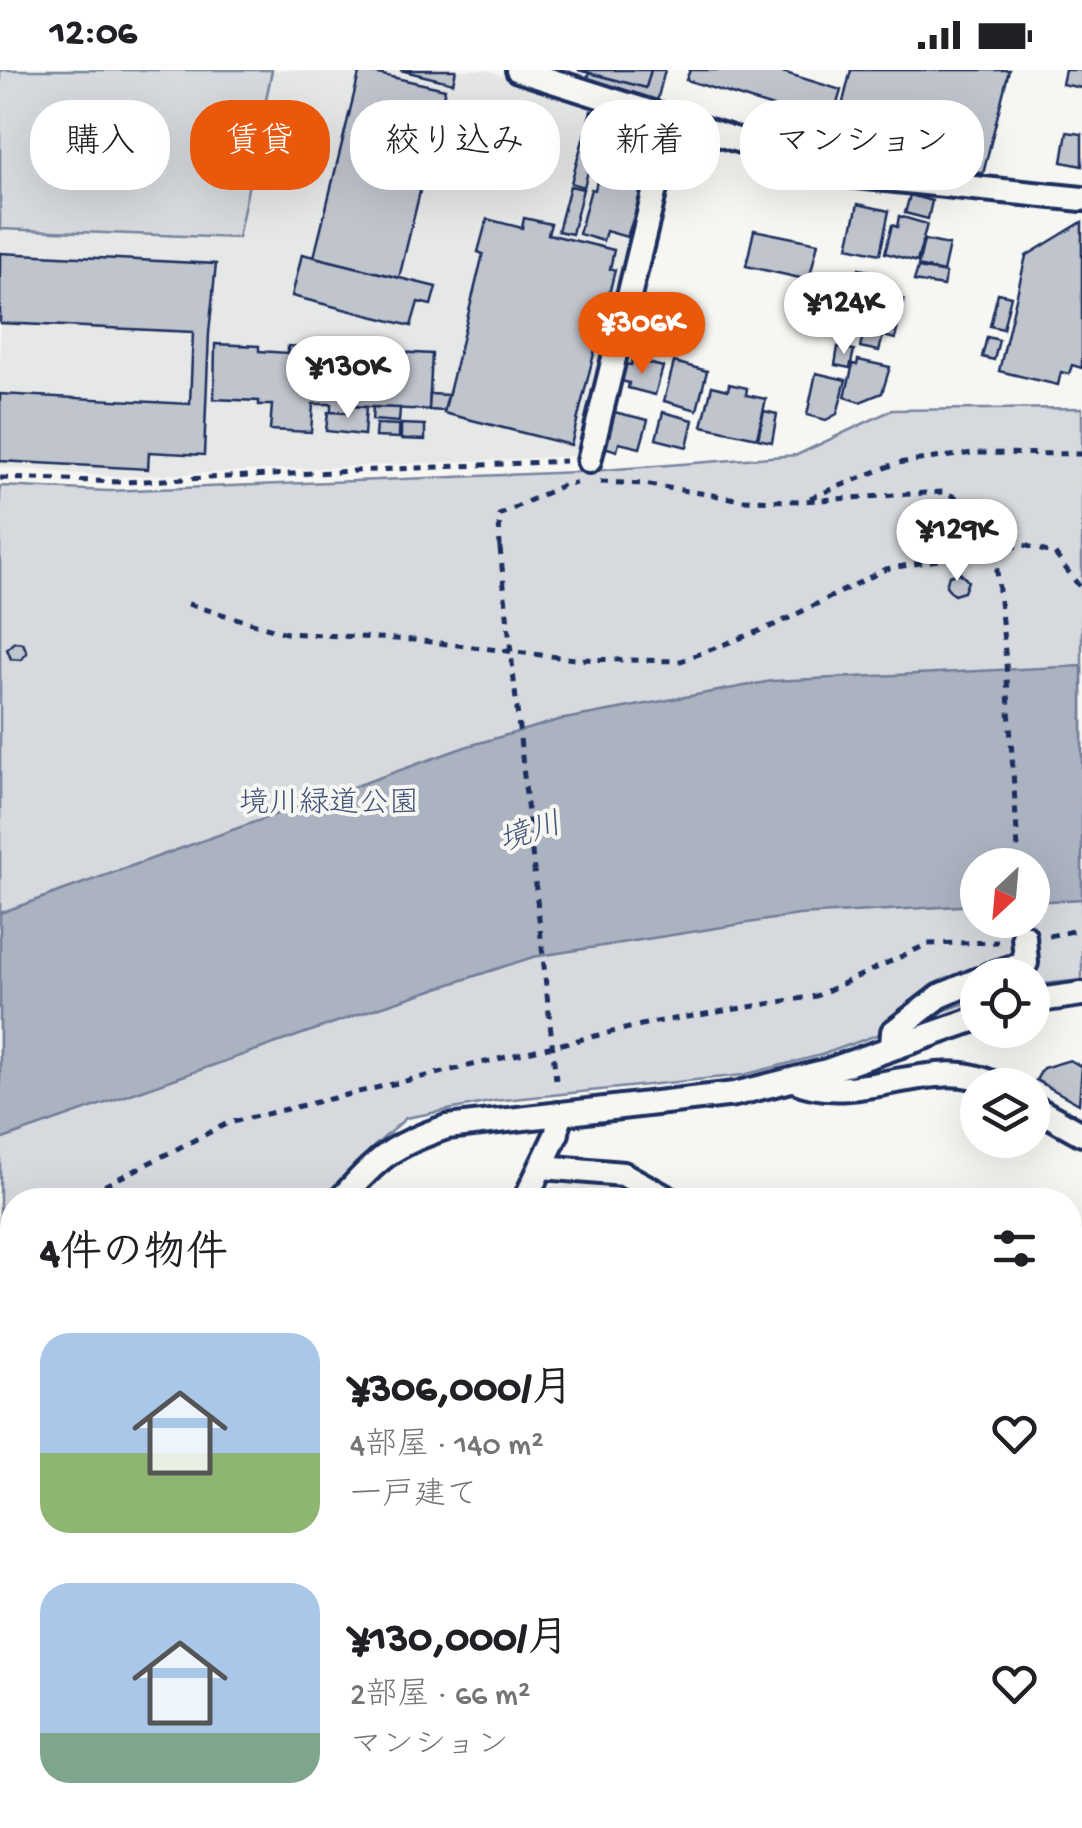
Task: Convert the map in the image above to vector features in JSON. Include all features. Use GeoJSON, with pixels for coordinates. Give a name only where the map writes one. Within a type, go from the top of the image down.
{"type":"FeatureCollection","features":[{"type":"Feature","properties":{"kind":"street"},"geometry":{"type":"LineString","coordinates":[[518,70],[612,100]]}},
{"type":"Feature","properties":{"kind":"street"},"geometry":{"type":"LineString","coordinates":[[720,135],[847,176],[1082,199]]}},
{"type":"Feature","properties":{"kind":"street"},"geometry":{"type":"LineString","coordinates":[[588,460],[655,190]]}},
{"type":"Feature","properties":{"kind":"street"},"geometry":{"type":"LineString","coordinates":[[1024,939],[1026,958]]}},
{"type":"Feature","properties":{"kind":"street"},"geometry":{"type":"LineString","coordinates":[[892,1046],[893,1032],[940,996],[960,988]]}},
{"type":"Feature","properties":{"kind":"street"},"geometry":{"type":"LineString","coordinates":[[1050,998],[1082,994]]}},
{"type":"Feature","properties":{"kind":"street"},"geometry":{"type":"LineString","coordinates":[[351,1188],[375,1161],[403,1142],[446,1127],[736,1094],[826,1071],[960,1024]]}},
{"type":"Feature","properties":{"kind":"street"},"geometry":{"type":"LineString","coordinates":[[792,1079],[814,1089],[960,1074]]}},
{"type":"Feature","properties":{"kind":"street"},"geometry":{"type":"LineString","coordinates":[[531,1188],[543,1167],[560,1114]]}},
{"type":"Feature","properties":{"kind":"street"},"geometry":{"type":"LineString","coordinates":[[1050,1116],[1082,1134]]}},
{"type":"Feature","properties":{"kind":"street"},"geometry":{"type":"LineString","coordinates":[[543,1167],[623,1174],[648,1188]]}},
{"type":"Feature","properties":{"kind":"path"},"geometry":{"type":"LineString","coordinates":[[803,501],[896,463],[973,452],[1082,454]]}},
{"type":"Feature","properties":{"kind":"path"},"geometry":{"type":"LineString","coordinates":[[0,478],[122,482],[588,460]]}},
{"type":"Feature","properties":{"kind":"path"},"geometry":{"type":"LineString","coordinates":[[556,1080],[499,515],[562,485],[587,482],[644,484],[744,500],[803,501],[943,492],[975,505],[990,527],[995,550],[1018,848]]}},
{"type":"Feature","properties":{"kind":"path"},"geometry":{"type":"LineString","coordinates":[[188,604],[286,633],[414,640],[574,659],[681,661],[777,624],[886,570],[995,550],[1024,545],[1055,554],[1082,590]]}},
{"type":"Feature","properties":{"kind":"path"},"geometry":{"type":"LineString","coordinates":[[100,1188],[228,1123],[650,1024],[816,996],[928,944],[1024,939],[1082,930]]}},
{"type":"Feature","properties":{"kind":"shaded area"},"geometry":{"type":"Polygon","coordinates":[[[0,70],[486,70],[580,102],[580,190],[646,190],[580,456],[118,477],[0,467],[0,70]]]}},
{"type":"Feature","properties":{"kind":"shaded area"},"geometry":{"type":"Polygon","coordinates":[[[629,1183],[638,1188],[550,1188],[629,1183]]]}},
{"type":"Feature","properties":{"kind":"green space"},"geometry":{"type":"Polygon","coordinates":[[[0,70],[272,70],[266,100],[190,100],[190,190],[248,190],[238,238],[0,229],[0,70]]]}},
{"type":"Feature","properties":{"kind":"green space","name":"境川緑道公園"},"geometry":{"type":"Polygon","coordinates":[[[1082,408],[1082,980],[1050,983],[1050,958],[960,958],[960,1005],[821,1055],[743,1075],[495,1101],[406,1118],[334,1188],[0,1188],[0,486],[109,491],[578,472],[797,455],[892,410],[1082,408]]]}},
{"type":"Feature","properties":{"kind":"water","name":"境川"},"geometry":{"type":"Polygon","coordinates":[[[1082,666],[1082,899],[1050,901],[1050,848],[960,848],[960,906],[799,915],[533,957],[0,1140],[0,913],[465,747],[559,720],[772,681],[1082,666]]]}},
{"type":"Feature","properties":{"kind":"building"},"geometry":{"type":"Polygon","coordinates":[[[360,70],[445,89],[442,100],[353,100],[360,70]]]}},
{"type":"Feature","properties":{"kind":"building"},"geometry":{"type":"Polygon","coordinates":[[[400,70],[456,70],[453,83],[400,70]]]}},
{"type":"Feature","properties":{"kind":"building"},"geometry":{"type":"Polygon","coordinates":[[[578,70],[651,70],[646,88],[578,70]]]}},
{"type":"Feature","properties":{"kind":"building"},"geometry":{"type":"Polygon","coordinates":[[[651,70],[665,70],[657,100],[588,78],[589,73],[646,88],[651,70]]]}},
{"type":"Feature","properties":{"kind":"building"},"geometry":{"type":"Polygon","coordinates":[[[690,70],[776,70],[841,90],[838,100],[750,100],[686,80],[690,70]]]}},
{"type":"Feature","properties":{"kind":"building"},"geometry":{"type":"Polygon","coordinates":[[[851,70],[1009,70],[984,170],[984,100],[844,100],[851,70]]]}},
{"type":"Feature","properties":{"kind":"building"},"geometry":{"type":"Polygon","coordinates":[[[1065,70],[1082,70],[1082,88],[1062,84],[1065,70]]]}},
{"type":"Feature","properties":{"kind":"building"},"geometry":{"type":"Polygon","coordinates":[[[350,111],[350,190],[420,190],[399,278],[314,257],[350,111]]]}},
{"type":"Feature","properties":{"kind":"building"},"geometry":{"type":"Polygon","coordinates":[[[1067,132],[1082,134],[1082,166],[1062,162],[1067,132]]]}},
{"type":"Feature","properties":{"kind":"building"},"geometry":{"type":"Polygon","coordinates":[[[580,151],[580,186],[571,183],[580,151]]]}},
{"type":"Feature","properties":{"kind":"building"},"geometry":{"type":"Polygon","coordinates":[[[570,186],[580,188],[583,190],[572,234],[558,231],[570,186]]]}},
{"type":"Feature","properties":{"kind":"building"},"geometry":{"type":"Polygon","coordinates":[[[591,190],[643,190],[627,237],[606,231],[603,241],[579,234],[591,190]]]}},
{"type":"Feature","properties":{"kind":"building"},"geometry":{"type":"Polygon","coordinates":[[[910,195],[932,201],[928,219],[905,213],[910,195]]]}},
{"type":"Feature","properties":{"kind":"building"},"geometry":{"type":"Polygon","coordinates":[[[858,204],[889,211],[880,254],[848,247],[858,204]]]}},
{"type":"Feature","properties":{"kind":"building"},"geometry":{"type":"Polygon","coordinates":[[[899,216],[927,224],[917,262],[885,253],[892,225],[897,227],[899,216]]]}},
{"type":"Feature","properties":{"kind":"building"},"geometry":{"type":"Polygon","coordinates":[[[524,218],[551,224],[548,234],[614,250],[610,269],[615,270],[571,445],[444,413],[483,254],[478,252],[487,219],[522,228],[524,218]]]}},
{"type":"Feature","properties":{"kind":"building"},"geometry":{"type":"Polygon","coordinates":[[[1082,222],[1082,368],[1072,365],[1069,374],[1061,372],[1058,385],[999,371],[1026,256],[1082,222]]]}},
{"type":"Feature","properties":{"kind":"building"},"geometry":{"type":"Polygon","coordinates":[[[754,230],[818,243],[809,280],[746,266],[754,230]]]}},
{"type":"Feature","properties":{"kind":"building"},"geometry":{"type":"Polygon","coordinates":[[[924,240],[949,245],[943,272],[918,266],[924,240]]]}},
{"type":"Feature","properties":{"kind":"building"},"geometry":{"type":"Polygon","coordinates":[[[0,253],[216,264],[204,455],[149,452],[148,469],[0,461],[0,394],[190,404],[193,332],[0,323],[0,253]]]}},
{"type":"Feature","properties":{"kind":"building"},"geometry":{"type":"Polygon","coordinates":[[[302,254],[436,287],[431,305],[418,302],[411,326],[292,296],[302,254]]]}},
{"type":"Feature","properties":{"kind":"building"},"geometry":{"type":"Polygon","coordinates":[[[918,268],[946,273],[943,286],[914,281],[918,268]]]}},
{"type":"Feature","properties":{"kind":"building"},"geometry":{"type":"Polygon","coordinates":[[[859,269],[873,272],[860,325],[829,318],[838,284],[841,280],[856,284],[859,269]]]}},
{"type":"Feature","properties":{"kind":"building"},"geometry":{"type":"Polygon","coordinates":[[[874,293],[904,300],[895,339],[865,331],[874,293]]]}},
{"type":"Feature","properties":{"kind":"building"},"geometry":{"type":"Polygon","coordinates":[[[998,293],[1011,296],[1003,329],[990,326],[998,293]]]}},
{"type":"Feature","properties":{"kind":"building"},"geometry":{"type":"Polygon","coordinates":[[[865,327],[865,331],[883,336],[879,351],[860,347],[865,327]]]}},
{"type":"Feature","properties":{"kind":"building"},"geometry":{"type":"Polygon","coordinates":[[[640,331],[672,340],[669,351],[637,342],[640,331]]]}},
{"type":"Feature","properties":{"kind":"building"},"geometry":{"type":"Polygon","coordinates":[[[987,337],[999,340],[994,360],[982,357],[987,337]]]}},
{"type":"Feature","properties":{"kind":"building"},"geometry":{"type":"Polygon","coordinates":[[[215,344],[259,346],[259,351],[288,353],[288,346],[432,354],[429,410],[348,406],[347,413],[331,412],[331,404],[313,404],[311,432],[270,430],[272,405],[214,399],[215,344]]]}},
{"type":"Feature","properties":{"kind":"building"},"geometry":{"type":"Polygon","coordinates":[[[838,347],[854,350],[850,368],[835,365],[838,347]]]}},
{"type":"Feature","properties":{"kind":"building"},"geometry":{"type":"Polygon","coordinates":[[[633,359],[663,367],[655,395],[628,388],[629,383],[621,381],[626,364],[631,365],[633,359]]]}},
{"type":"Feature","properties":{"kind":"building"},"geometry":{"type":"Polygon","coordinates":[[[858,360],[890,367],[882,393],[860,402],[845,397],[853,364],[857,365],[858,360]]]}},
{"type":"Feature","properties":{"kind":"building"},"geometry":{"type":"Polygon","coordinates":[[[674,362],[707,371],[697,410],[664,401],[674,362]]]}},
{"type":"Feature","properties":{"kind":"building"},"geometry":{"type":"Polygon","coordinates":[[[816,373],[846,380],[837,414],[826,420],[807,415],[816,373]]]}},
{"type":"Feature","properties":{"kind":"building"},"geometry":{"type":"Polygon","coordinates":[[[729,384],[747,388],[746,395],[766,399],[757,438],[702,426],[712,386],[728,390],[729,384]]]}},
{"type":"Feature","properties":{"kind":"building"},"geometry":{"type":"Polygon","coordinates":[[[430,394],[448,395],[444,411],[429,410],[430,394]]]}},
{"type":"Feature","properties":{"kind":"building"},"geometry":{"type":"Polygon","coordinates":[[[348,406],[366,407],[364,435],[326,431],[328,412],[347,413],[348,406]]]}},
{"type":"Feature","properties":{"kind":"building"},"geometry":{"type":"Polygon","coordinates":[[[373,407],[400,408],[399,422],[372,420],[373,407]]]}},
{"type":"Feature","properties":{"kind":"building"},"geometry":{"type":"Polygon","coordinates":[[[764,411],[777,414],[772,442],[758,439],[764,411]]]}},
{"type":"Feature","properties":{"kind":"building"},"geometry":{"type":"Polygon","coordinates":[[[614,412],[648,420],[640,448],[619,443],[617,451],[604,447],[614,412]]]}},
{"type":"Feature","properties":{"kind":"building"},"geometry":{"type":"Polygon","coordinates":[[[663,412],[693,420],[687,447],[656,439],[663,412]]]}},
{"type":"Feature","properties":{"kind":"building"},"geometry":{"type":"Polygon","coordinates":[[[376,424],[399,425],[399,438],[375,437],[376,424]]]}},
{"type":"Feature","properties":{"kind":"building"},"geometry":{"type":"Polygon","coordinates":[[[401,424],[425,425],[425,440],[401,439],[401,424]]]}},
{"type":"Feature","properties":{"kind":"building"},"geometry":{"type":"Polygon","coordinates":[[[960,573],[968,581],[964,592],[954,595],[946,586],[949,576],[960,573]]]}},
{"type":"Feature","properties":{"kind":"building"},"geometry":{"type":"Polygon","coordinates":[[[14,642],[23,643],[27,653],[21,660],[11,659],[7,649],[14,642]]]}},
{"type":"Feature","properties":{"kind":"building"},"geometry":{"type":"Polygon","coordinates":[[[1070,1060],[1082,1067],[1079,1104],[1050,1088],[1050,1068],[1043,1068],[1070,1060]]]}}]}
